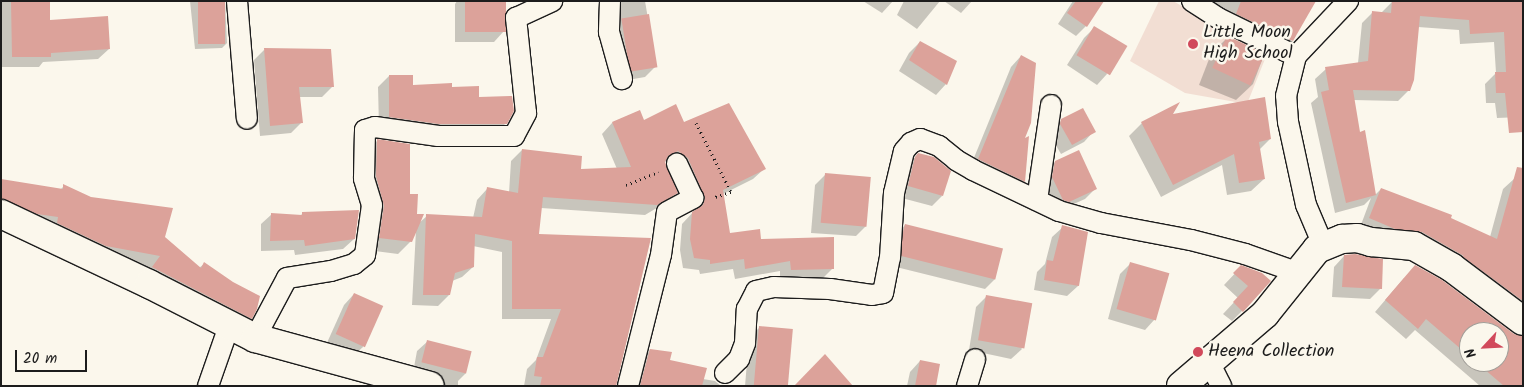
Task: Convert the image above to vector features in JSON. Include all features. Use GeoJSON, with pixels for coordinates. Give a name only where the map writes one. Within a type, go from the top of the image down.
{"type":"FeatureCollection","features":[{"type":"Feature","properties":{"kind":"main road"},"geometry":{"type":"LineString","coordinates":[[1,214],[149,284],[254,338],[430,386]]}},
{"type":"Feature","properties":{"kind":"main road"},"geometry":{"type":"LineString","coordinates":[[1181,386],[1265,314],[1317,249],[1323,245],[1357,238],[1371,242],[1414,246],[1451,267],[1523,321]]}},
{"type":"Feature","properties":{"kind":"street"},"geometry":{"type":"LineString","coordinates":[[237,1],[247,119]]}},
{"type":"Feature","properties":{"kind":"street"},"geometry":{"type":"LineString","coordinates":[[254,338],[287,278],[331,271],[354,264],[364,255],[372,205],[364,178],[365,130],[375,127],[438,136],[514,136],[526,113],[516,18],[552,1]]}},
{"type":"Feature","properties":{"kind":"street"},"geometry":{"type":"LineString","coordinates":[[610,1],[609,32],[622,79]]}},
{"type":"Feature","properties":{"kind":"street"},"geometry":{"type":"LineString","coordinates":[[1192,1],[1218,18],[1296,56]]}},
{"type":"Feature","properties":{"kind":"street"},"geometry":{"type":"LineString","coordinates":[[1323,245],[1306,205],[1288,122],[1286,96],[1296,56],[1348,1]]}},
{"type":"Feature","properties":{"kind":"street"},"geometry":{"type":"LineString","coordinates":[[1037,200],[1051,104]]}},
{"type":"Feature","properties":{"kind":"street"},"geometry":{"type":"LineString","coordinates":[[724,373],[739,359],[745,343],[747,309],[756,291],[774,287],[830,289],[872,295],[883,293],[890,258],[894,193],[904,151],[915,140],[924,138],[939,146],[956,160],[973,170],[1059,211],[1101,223],[1191,240],[1246,254],[1299,272]]}},
{"type":"Feature","properties":{"kind":"street"},"geometry":{"type":"LineString","coordinates":[[628,386],[661,255],[667,212],[693,198],[677,163]]}},
{"type":"Feature","properties":{"kind":"street"},"geometry":{"type":"LineString","coordinates":[[208,386],[229,326]]}},
{"type":"Feature","properties":{"kind":"street"},"geometry":{"type":"LineString","coordinates":[[967,386],[974,359]]}},
{"type":"Feature","properties":{"kind":"street"},"geometry":{"type":"LineString","coordinates":[[1209,362],[1221,386]]}},
{"type":"Feature","properties":{"kind":"path"},"geometry":{"type":"LineString","coordinates":[[693,198],[701,203],[731,192],[696,123]]}},
{"type":"Feature","properties":{"kind":"path"},"geometry":{"type":"LineString","coordinates":[[626,185],[677,163]]}},
{"type":"Feature","properties":{"kind":"shaded area","name":"Little Moon High School"},"geometry":{"type":"Polygon","coordinates":[[[1159,1],[1173,1],[1267,54],[1247,104],[1185,93],[1130,61],[1159,1]]]}},
{"type":"Feature","properties":{"kind":"building"},"geometry":{"type":"Polygon","coordinates":[[[11,1],[50,1],[50,20],[108,16],[110,49],[51,53],[51,57],[12,57],[11,1]]]}},
{"type":"Feature","properties":{"kind":"building"},"geometry":{"type":"Polygon","coordinates":[[[198,1],[225,1],[225,44],[198,44],[198,1]]]}},
{"type":"Feature","properties":{"kind":"building"},"geometry":{"type":"Polygon","coordinates":[[[465,1],[506,1],[506,32],[465,32],[465,1]]]}},
{"type":"Feature","properties":{"kind":"building"},"geometry":{"type":"Polygon","coordinates":[[[1076,1],[1104,1],[1087,27],[1067,13],[1076,1]]]}},
{"type":"Feature","properties":{"kind":"building"},"geometry":{"type":"Polygon","coordinates":[[[1241,1],[1316,1],[1293,41],[1236,14],[1241,1]]]}},
{"type":"Feature","properties":{"kind":"building"},"geometry":{"type":"Polygon","coordinates":[[[1392,1],[1523,1],[1523,132],[1509,133],[1505,93],[1496,93],[1495,72],[1506,72],[1504,32],[1470,34],[1469,20],[1420,16],[1414,80],[1410,91],[1353,90],[1360,132],[1365,130],[1376,195],[1346,203],[1321,92],[1329,90],[1325,67],[1368,61],[1372,11],[1391,13],[1392,1]]]}},
{"type":"Feature","properties":{"kind":"building"},"geometry":{"type":"Polygon","coordinates":[[[649,14],[657,67],[630,72],[621,18],[649,14]]]}},
{"type":"Feature","properties":{"kind":"building"},"geometry":{"type":"Polygon","coordinates":[[[1094,26],[1127,46],[1110,75],[1076,55],[1094,26]]]}},
{"type":"Feature","properties":{"kind":"building"},"geometry":{"type":"Polygon","coordinates":[[[1227,36],[1265,54],[1250,85],[1212,68],[1227,36]]]}},
{"type":"Feature","properties":{"kind":"building"},"geometry":{"type":"Polygon","coordinates":[[[920,41],[957,61],[947,85],[909,60],[920,41]]]}},
{"type":"Feature","properties":{"kind":"building"},"geometry":{"type":"Polygon","coordinates":[[[264,48],[331,49],[334,87],[299,87],[303,123],[270,126],[264,48]]]}},
{"type":"Feature","properties":{"kind":"building"},"geometry":{"type":"Polygon","coordinates":[[[1021,55],[1036,63],[1031,123],[1025,138],[1029,136],[1025,182],[978,159],[1021,55]]]}},
{"type":"Feature","properties":{"kind":"building"},"geometry":{"type":"Polygon","coordinates":[[[389,75],[413,75],[413,85],[452,83],[452,87],[479,86],[479,97],[512,96],[514,111],[507,124],[439,124],[389,117],[389,75]]]}},
{"type":"Feature","properties":{"kind":"building"},"geometry":{"type":"Polygon","coordinates":[[[1265,97],[1271,139],[1259,142],[1265,179],[1239,183],[1234,154],[1173,185],[1141,122],[1180,102],[1173,114],[1265,97]]]}},
{"type":"Feature","properties":{"kind":"building"},"geometry":{"type":"Polygon","coordinates":[[[729,103],[766,169],[723,190],[730,233],[760,229],[761,239],[834,237],[834,269],[791,270],[790,261],[745,269],[744,259],[710,264],[710,260],[694,258],[690,239],[692,212],[703,205],[705,198],[688,158],[678,151],[668,156],[665,162],[678,193],[657,205],[543,197],[539,234],[651,238],[616,386],[540,386],[542,377],[534,376],[537,357],[543,357],[561,309],[512,309],[512,241],[475,234],[474,267],[455,273],[450,295],[423,295],[426,214],[482,217],[487,187],[518,193],[522,149],[582,156],[581,169],[631,167],[612,122],[640,110],[644,120],[676,104],[684,122],[729,103]]]}},
{"type":"Feature","properties":{"kind":"building"},"geometry":{"type":"Polygon","coordinates":[[[1083,108],[1096,132],[1072,145],[1060,124],[1061,119],[1083,108]]]}},
{"type":"Feature","properties":{"kind":"building"},"geometry":{"type":"Polygon","coordinates":[[[377,139],[410,144],[410,194],[418,194],[417,214],[424,214],[412,242],[379,238],[384,206],[376,176],[377,139]]]}},
{"type":"Feature","properties":{"kind":"building"},"geometry":{"type":"Polygon","coordinates":[[[1079,150],[1097,189],[1069,202],[1063,200],[1052,177],[1055,161],[1079,150]]]}},
{"type":"Feature","properties":{"kind":"building"},"geometry":{"type":"Polygon","coordinates":[[[918,153],[934,157],[951,171],[943,196],[908,186],[915,157],[918,153]]]}},
{"type":"Feature","properties":{"kind":"building"},"geometry":{"type":"Polygon","coordinates":[[[1517,167],[1523,168],[1523,301],[1462,256],[1464,256],[1422,232],[1395,229],[1369,218],[1381,188],[1452,215],[1451,218],[1497,239],[1517,167]]]}},
{"type":"Feature","properties":{"kind":"building"},"geometry":{"type":"Polygon","coordinates":[[[825,173],[871,177],[866,227],[821,223],[825,173]]]}},
{"type":"Feature","properties":{"kind":"building"},"geometry":{"type":"Polygon","coordinates":[[[1,179],[63,189],[63,184],[91,197],[173,208],[165,237],[201,268],[204,262],[233,282],[260,296],[252,319],[152,267],[160,256],[106,246],[57,223],[58,217],[37,214],[1,199],[1,179]]]}},
{"type":"Feature","properties":{"kind":"building"},"geometry":{"type":"Polygon","coordinates":[[[359,210],[355,239],[305,246],[304,240],[270,241],[271,213],[302,215],[302,212],[359,210]]]}},
{"type":"Feature","properties":{"kind":"building"},"geometry":{"type":"Polygon","coordinates":[[[905,224],[1003,248],[995,279],[897,255],[905,224]]]}},
{"type":"Feature","properties":{"kind":"building"},"geometry":{"type":"Polygon","coordinates":[[[1062,225],[1088,232],[1079,286],[1044,280],[1047,260],[1053,261],[1062,225]]]}},
{"type":"Feature","properties":{"kind":"building"},"geometry":{"type":"Polygon","coordinates":[[[1355,254],[1383,259],[1382,289],[1342,287],[1344,255],[1355,254]]]}},
{"type":"Feature","properties":{"kind":"building"},"geometry":{"type":"Polygon","coordinates":[[[1130,262],[1169,273],[1156,320],[1116,309],[1130,262]]]}},
{"type":"Feature","properties":{"kind":"building"},"geometry":{"type":"Polygon","coordinates":[[[1241,265],[1262,273],[1271,281],[1243,312],[1233,302],[1248,286],[1233,273],[1241,265]]]}},
{"type":"Feature","properties":{"kind":"building"},"geometry":{"type":"Polygon","coordinates":[[[1415,265],[1442,280],[1498,322],[1459,322],[1459,347],[1426,319],[1418,329],[1385,300],[1415,265]]]}},
{"type":"Feature","properties":{"kind":"building"},"geometry":{"type":"Polygon","coordinates":[[[354,293],[383,306],[365,347],[336,334],[354,293]]]}},
{"type":"Feature","properties":{"kind":"building"},"geometry":{"type":"Polygon","coordinates":[[[986,295],[1032,303],[1024,348],[978,340],[986,295]]]}},
{"type":"Feature","properties":{"kind":"building"},"geometry":{"type":"Polygon","coordinates":[[[759,326],[793,329],[788,386],[754,386],[759,326]]]}},
{"type":"Feature","properties":{"kind":"building"},"geometry":{"type":"Polygon","coordinates":[[[1509,330],[1514,334],[1523,336],[1523,386],[1504,386],[1488,372],[1509,372],[1509,330]]]}},
{"type":"Feature","properties":{"kind":"building"},"geometry":{"type":"Polygon","coordinates":[[[427,340],[472,351],[466,373],[421,362],[427,340]]]}},
{"type":"Feature","properties":{"kind":"building"},"geometry":{"type":"Polygon","coordinates":[[[650,349],[672,352],[670,360],[707,368],[702,386],[640,386],[650,349]]]}},
{"type":"Feature","properties":{"kind":"building"},"geometry":{"type":"Polygon","coordinates":[[[825,354],[853,386],[794,386],[825,354]]]}},
{"type":"Feature","properties":{"kind":"building"},"geometry":{"type":"Polygon","coordinates":[[[920,360],[940,364],[936,386],[915,386],[920,360]]]}},
{"type":"Feature","properties":{"kind":"place","name":"Little Moon High School"},"geometry":{"type":"Point","coordinates":[1193,44]}},
{"type":"Feature","properties":{"kind":"place","name":"Heena Collection"},"geometry":{"type":"Point","coordinates":[1198,352]}}]}
